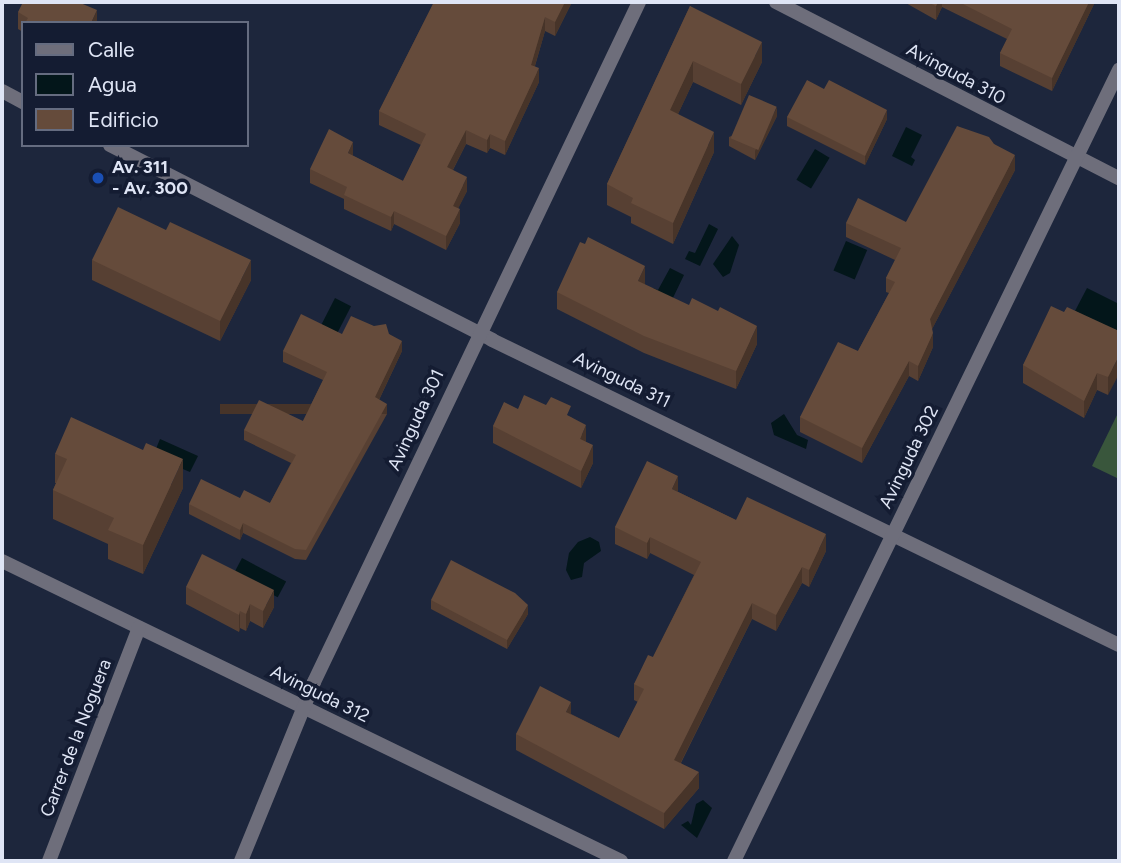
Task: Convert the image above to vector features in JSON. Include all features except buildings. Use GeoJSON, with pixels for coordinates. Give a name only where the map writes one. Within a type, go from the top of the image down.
{"type":"FeatureCollection","features":[{"type":"Feature","properties":{"kind":"street","name":"Avinguda 301"},"geometry":{"type":"LineString","coordinates":[[241,861],[303,707],[479,332],[639,2]]}},
{"type":"Feature","properties":{"kind":"street","name":"Avinguda 310"},"geometry":{"type":"LineString","coordinates":[[776,2],[1119,178]]}},
{"type":"Feature","properties":{"kind":"street","name":"Avinguda 302"},"geometry":{"type":"LineString","coordinates":[[734,861],[1074,157],[1119,70]]}},
{"type":"Feature","properties":{"kind":"street"},"geometry":{"type":"LineString","coordinates":[[2,91],[21,101]]}},
{"type":"Feature","properties":{"kind":"street","name":"Avinguda 311"},"geometry":{"type":"LineString","coordinates":[[114,147],[479,332],[1119,645]]}},
{"type":"Feature","properties":{"kind":"street","name":"Avinguda 312"},"geometry":{"type":"LineString","coordinates":[[2,561],[621,861]]}},
{"type":"Feature","properties":{"kind":"street","name":"Carrer de la Noguera"},"geometry":{"type":"LineString","coordinates":[[49,861],[139,628]]}},
{"type":"Feature","properties":{"kind":"green space"},"geometry":{"type":"Polygon","coordinates":[[[1119,411],[1119,479],[1092,466],[1119,411]]]}},
{"type":"Feature","properties":{"kind":"water"},"geometry":{"type":"Polygon","coordinates":[[[906,127],[922,135],[911,157],[915,160],[912,166],[892,156],[906,127]]]}},
{"type":"Feature","properties":{"kind":"water"},"geometry":{"type":"Polygon","coordinates":[[[815,149],[830,158],[811,189],[796,180],[815,149]]]}},
{"type":"Feature","properties":{"kind":"water"},"geometry":{"type":"Polygon","coordinates":[[[709,224],[718,229],[700,266],[685,259],[689,251],[695,253],[709,224]]]}},
{"type":"Feature","properties":{"kind":"water"},"geometry":{"type":"Polygon","coordinates":[[[732,236],[739,245],[730,273],[723,277],[713,264],[732,236]]]}},
{"type":"Feature","properties":{"kind":"water"},"geometry":{"type":"Polygon","coordinates":[[[846,241],[867,250],[855,279],[833,270],[846,241]]]}},
{"type":"Feature","properties":{"kind":"water"},"geometry":{"type":"Polygon","coordinates":[[[670,268],[684,275],[670,304],[650,293],[653,288],[658,290],[670,268]]]}},
{"type":"Feature","properties":{"kind":"water"},"geometry":{"type":"Polygon","coordinates":[[[1087,288],[1119,304],[1119,333],[1075,311],[1087,288]]]}},
{"type":"Feature","properties":{"kind":"water"},"geometry":{"type":"Polygon","coordinates":[[[335,298],[351,306],[334,340],[318,332],[335,298]]]}},
{"type":"Feature","properties":{"kind":"water"},"geometry":{"type":"Polygon","coordinates":[[[784,414],[797,435],[808,440],[806,449],[774,435],[771,423],[784,414]]]}},
{"type":"Feature","properties":{"kind":"water"},"geometry":{"type":"Polygon","coordinates":[[[160,439],[198,456],[190,472],[161,460],[151,461],[160,439]]]}},
{"type":"Feature","properties":{"kind":"water"},"geometry":{"type":"Polygon","coordinates":[[[590,537],[599,542],[601,551],[584,563],[582,577],[571,580],[566,570],[569,553],[578,542],[590,537]]]}},
{"type":"Feature","properties":{"kind":"water"},"geometry":{"type":"Polygon","coordinates":[[[242,558],[286,581],[278,597],[234,574],[242,558]]]}},
{"type":"Feature","properties":{"kind":"water"},"geometry":{"type":"Polygon","coordinates":[[[703,800],[712,808],[697,838],[681,825],[688,821],[691,825],[696,804],[703,800]]]}},
{"type":"Feature","properties":{"kind":"place","name":"Av. 311 - Av. 300"},"geometry":{"type":"Point","coordinates":[98,178]}}]}
